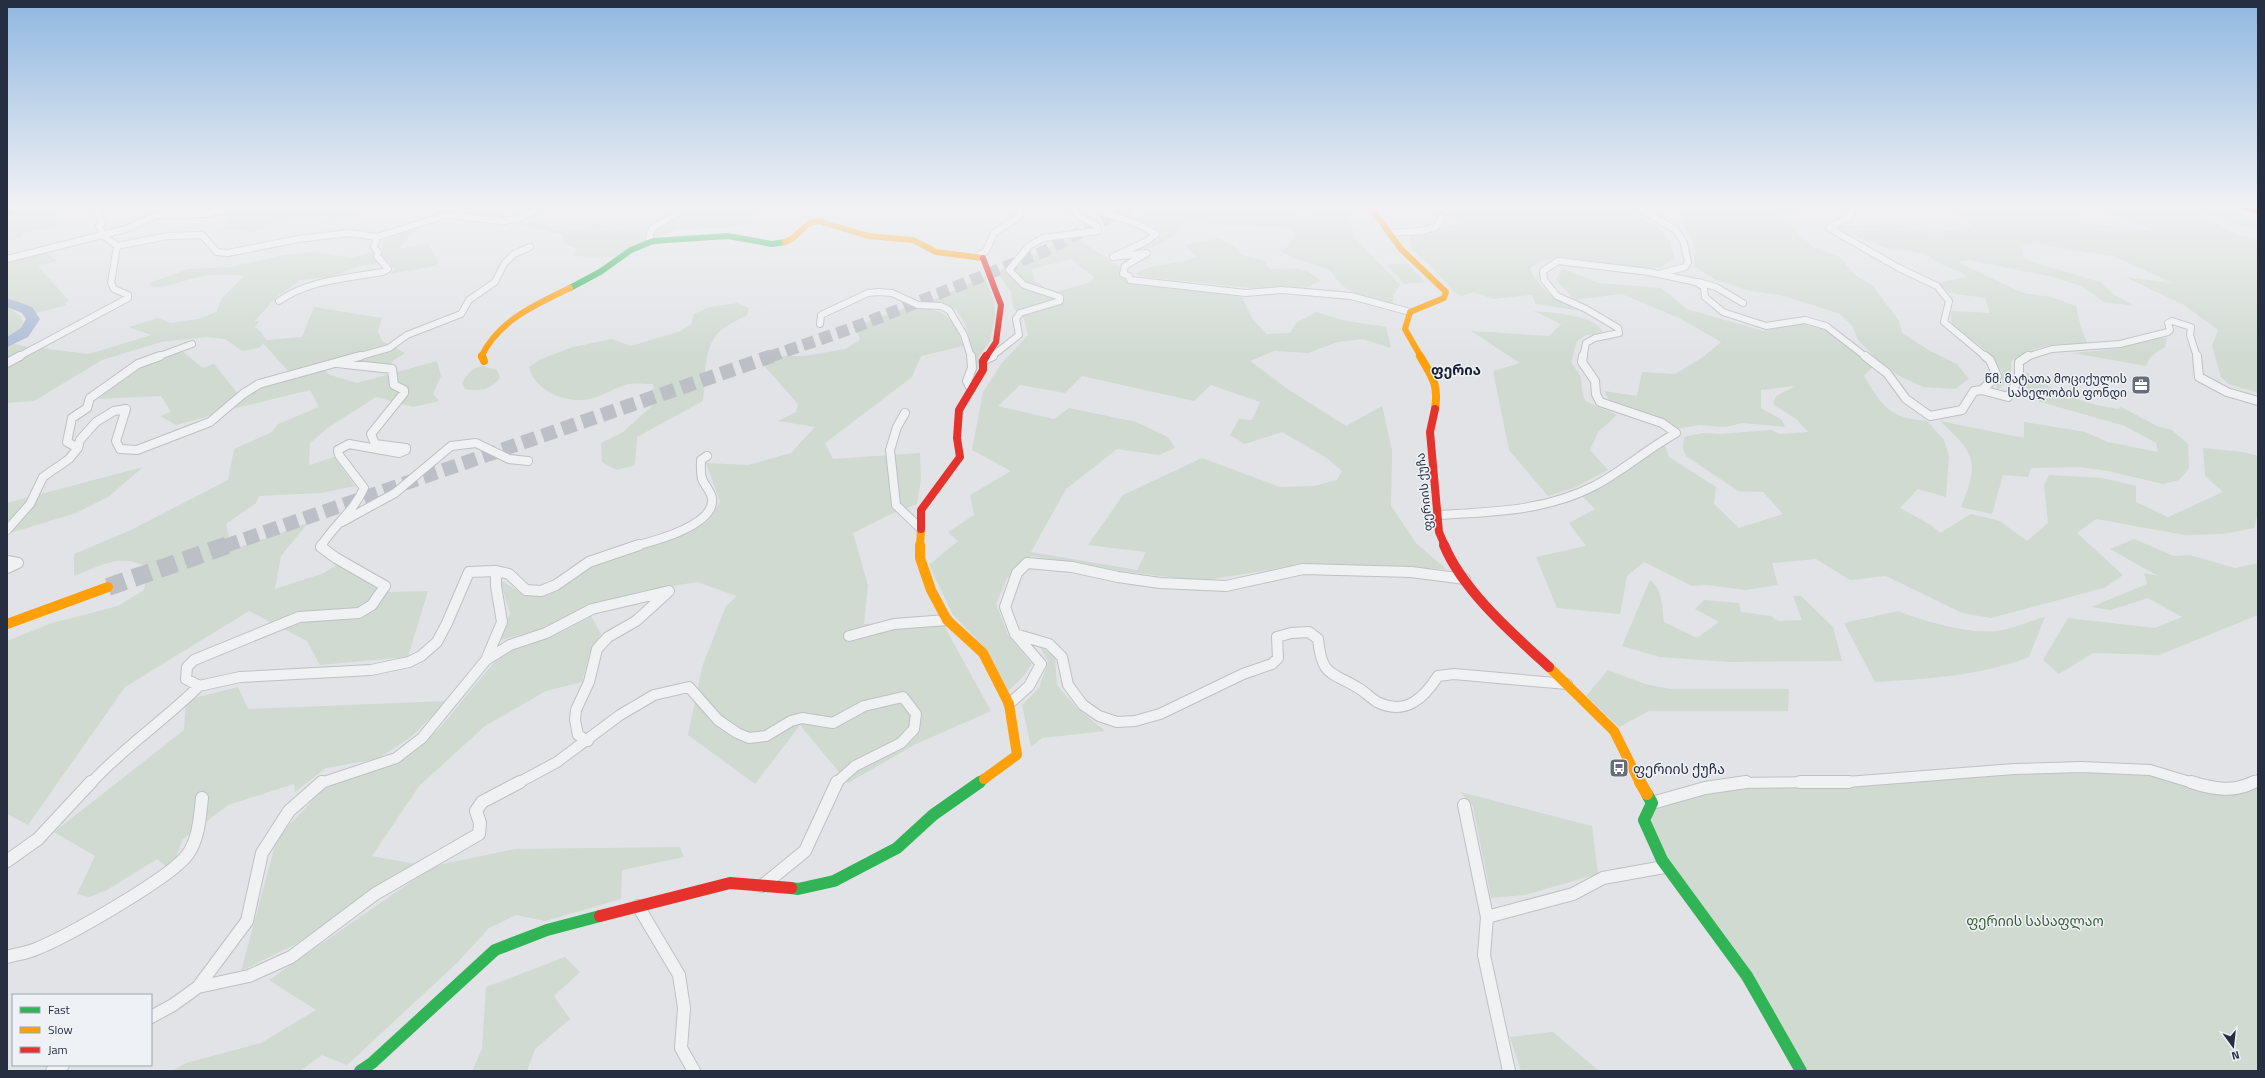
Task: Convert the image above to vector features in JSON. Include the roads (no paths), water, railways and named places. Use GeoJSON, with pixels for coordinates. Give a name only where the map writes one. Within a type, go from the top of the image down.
{"type":"FeatureCollection","features":[{"type":"Feature","properties":{"kind":"main road"},"geometry":{"type":"LineString","coordinates":[[484,361],[481,357],[486,343],[518,316],[600,272],[624,255]]}},
{"type":"Feature","properties":{"kind":"main road"},"geometry":{"type":"LineString","coordinates":[[360,1071],[372,1063],[495,950],[547,930],[730,883],[798,889],[834,881],[897,848],[933,815],[1018,755],[1009,704],[983,653],[947,620],[931,590],[920,558],[921,510],[960,457],[957,438],[959,410],[983,370],[983,361],[996,342],[1001,305],[983,257],[980,255]]}},
{"type":"Feature","properties":{"kind":"main road"},"geometry":{"type":"LineString","coordinates":[[1408,255],[1446,292],[1444,298],[1410,312]]}},
{"type":"Feature","properties":{"kind":"main road","name":"ფერიის ქუჩა"},"geometry":{"type":"LineString","coordinates":[[1410,312],[1406,329],[1432,376],[1438,392],[1430,432],[1439,515],[1437,523],[1442,544],[1465,579],[1507,630],[1567,684],[1614,731],[1630,766],[1652,803]]}},
{"type":"Feature","properties":{"kind":"main road"},"geometry":{"type":"LineString","coordinates":[[7,624],[108,587]]}},
{"type":"Feature","properties":{"kind":"main road"},"geometry":{"type":"LineString","coordinates":[[1652,803],[1644,820],[1651,843],[1664,867],[1739,964],[1800,1071]]}},
{"type":"Feature","properties":{"kind":"street"},"geometry":{"type":"LineString","coordinates":[[7,260],[23,255]]}},
{"type":"Feature","properties":{"kind":"street"},"geometry":{"type":"LineString","coordinates":[[7,363],[128,298],[128,295],[114,289],[111,283],[114,272],[114,255]]}},
{"type":"Feature","properties":{"kind":"street"},"geometry":{"type":"LineString","coordinates":[[279,301],[285,296],[316,284],[388,270],[388,267],[377,255]]}},
{"type":"Feature","properties":{"kind":"street"},"geometry":{"type":"LineString","coordinates":[[7,530],[30,504],[43,477],[70,458],[78,448],[80,440],[96,422],[114,411],[126,409],[116,441],[120,449],[137,450],[210,422],[243,394],[259,384],[389,348],[406,335],[464,312],[469,300],[495,282],[504,264],[513,255]]}},
{"type":"Feature","properties":{"kind":"street"},"geometry":{"type":"LineString","coordinates":[[983,361],[991,359],[1006,344],[1019,336],[1016,319],[1020,313],[1060,301],[1060,298],[1024,285],[1009,270],[1022,255]]}},
{"type":"Feature","properties":{"kind":"street"},"geometry":{"type":"LineString","coordinates":[[1117,255],[1113,257],[1127,255]]}},
{"type":"Feature","properties":{"kind":"street"},"geometry":{"type":"LineString","coordinates":[[1143,255],[1125,266],[1123,274],[1129,276],[1130,280],[1246,293],[1282,290],[1351,296],[1410,312]]}},
{"type":"Feature","properties":{"kind":"street"},"geometry":{"type":"LineString","coordinates":[[1659,274],[1685,267],[1688,262],[1687,255]]}},
{"type":"Feature","properties":{"kind":"street"},"geometry":{"type":"LineString","coordinates":[[1877,255],[1899,268],[1937,286],[1946,295],[1949,301],[1944,322],[1990,360],[1996,376],[1982,390]]}},
{"type":"Feature","properties":{"kind":"street"},"geometry":{"type":"LineString","coordinates":[[1439,515],[1516,511],[1566,498],[1594,487],[1632,462],[1657,443],[1676,433],[1662,423],[1638,414],[1619,410],[1600,402],[1596,394],[1595,381],[1582,362],[1586,343],[1594,338],[1620,333],[1618,328],[1592,312],[1557,296],[1544,280],[1543,272],[1558,261],[1659,274],[1713,284],[1743,303]]}},
{"type":"Feature","properties":{"kind":"street"},"geometry":{"type":"LineString","coordinates":[[1696,282],[1704,287],[1705,297],[1712,304],[1723,312],[1739,318],[1766,326],[1792,320],[1805,320],[1826,326],[1887,373],[1906,399],[1930,416],[1962,410],[1974,390],[1982,390],[2008,397],[2019,378],[2019,362],[2023,358],[2047,350],[2122,344],[2168,332],[2170,330],[2168,323],[2172,321],[2191,327],[2190,335],[2197,356],[2199,377],[2227,392],[2258,401]]}},
{"type":"Feature","properties":{"kind":"street"},"geometry":{"type":"LineString","coordinates":[[820,324],[821,315],[868,293],[892,293],[918,305],[941,306],[949,310],[964,335],[971,356],[972,368],[967,381],[971,389]]}},
{"type":"Feature","properties":{"kind":"street"},"geometry":{"type":"LineString","coordinates":[[78,448],[67,442],[72,418],[86,408],[90,398],[138,364],[192,344]]}},
{"type":"Feature","properties":{"kind":"street"},"geometry":{"type":"LineString","coordinates":[[199,686],[186,679],[187,667],[194,660],[299,617],[359,613],[375,603],[385,586],[366,573],[333,558],[321,547],[326,536],[360,500],[364,488],[339,455],[338,450],[349,444],[398,453],[406,450],[406,448],[375,444],[372,440],[371,434],[404,393],[404,390],[394,385],[392,369],[382,367],[360,368],[337,363]]}},
{"type":"Feature","properties":{"kind":"street"},"geometry":{"type":"LineString","coordinates":[[905,413],[897,427],[890,450],[896,505],[920,528]]}},
{"type":"Feature","properties":{"kind":"street"},"geometry":{"type":"LineString","coordinates":[[337,524],[395,493],[451,446],[476,443],[509,459],[528,461]]}},
{"type":"Feature","properties":{"kind":"street"},"geometry":{"type":"LineString","coordinates":[[7,861],[38,839],[112,760],[177,708],[199,686],[245,676],[330,671],[365,672],[390,668],[414,660],[432,647],[440,636],[469,572],[496,570],[510,574],[525,590],[533,592],[545,591],[590,562],[607,555],[664,538],[693,524],[707,513],[711,505],[712,493],[703,480],[701,471],[701,460],[707,456]]}},
{"type":"Feature","properties":{"kind":"street"},"geometry":{"type":"LineString","coordinates":[[7,561],[18,563],[7,568]]}},
{"type":"Feature","properties":{"kind":"street"},"geometry":{"type":"LineString","coordinates":[[1009,704],[1029,686],[1041,664],[1015,634],[1005,607],[1017,573],[1027,563],[1043,563],[1072,567],[1118,577],[1160,583],[1226,586],[1303,570],[1411,572],[1465,579]]}},
{"type":"Feature","properties":{"kind":"street"},"geometry":{"type":"LineString","coordinates":[[152,1016],[173,1005],[198,987],[247,921],[262,853],[289,811],[322,781],[396,758],[422,738],[486,660],[502,622],[496,586],[496,570]]}},
{"type":"Feature","properties":{"kind":"street"},"geometry":{"type":"LineString","coordinates":[[486,660],[510,645],[546,634],[592,609],[669,591],[631,624],[611,633],[597,649],[593,670],[587,688],[579,700],[574,720],[578,735],[588,741]]}},
{"type":"Feature","properties":{"kind":"street"},"geometry":{"type":"LineString","coordinates":[[849,636],[894,624],[947,620]]}},
{"type":"Feature","properties":{"kind":"street"},"geometry":{"type":"LineString","coordinates":[[1015,634],[1049,644],[1062,657],[1068,685],[1083,705],[1099,716],[1117,722],[1135,721],[1160,714],[1243,674],[1272,664],[1278,658],[1276,637],[1291,633],[1309,632],[1318,639],[1320,660],[1325,670],[1366,692],[1377,702],[1394,707],[1414,702],[1424,696],[1438,676],[1449,674],[1502,677],[1567,684]]}},
{"type":"Feature","properties":{"kind":"street"},"geometry":{"type":"LineString","coordinates":[[198,987],[249,976],[290,957],[375,894],[479,834],[480,823],[476,811],[482,802],[557,762],[588,741],[620,716],[654,695],[689,687],[698,693],[703,705],[717,720],[749,738],[768,736],[791,721],[811,717],[833,723],[864,706],[903,697],[916,714],[914,729],[901,743],[855,766],[836,784],[805,851],[762,886]]}},
{"type":"Feature","properties":{"kind":"street"},"geometry":{"type":"LineString","coordinates":[[1652,803],[1724,784],[1809,781],[1846,782],[2013,768],[2073,766],[2141,768],[2161,772],[2202,787],[2224,791],[2248,786],[2258,780]]}},
{"type":"Feature","properties":{"kind":"street"},"geometry":{"type":"LineString","coordinates":[[7,957],[37,949],[103,912],[155,880],[188,856],[198,830],[202,798]]}},
{"type":"Feature","properties":{"kind":"street"},"geometry":{"type":"LineString","coordinates":[[1464,805],[1487,917],[1484,955],[1509,1071]]}},
{"type":"Feature","properties":{"kind":"street"},"geometry":{"type":"LineString","coordinates":[[1487,917],[1573,894],[1603,878],[1664,867]]}},
{"type":"Feature","properties":{"kind":"street"},"geometry":{"type":"LineString","coordinates":[[638,906],[679,975],[684,1008],[681,1048],[694,1071]]}},
{"type":"Feature","properties":{"kind":"street"},"geometry":{"type":"LineString","coordinates":[[52,1071],[61,1066]]}},
{"type":"Feature","properties":{"kind":"waterway"},"geometry":{"type":"LineString","coordinates":[[7,302],[27,310],[33,319],[23,334],[7,342]]}},
{"type":"Feature","properties":{"kind":"tunnel"},"geometry":{"type":"LineString","coordinates":[[769,357],[858,326],[1034,255]]}},
{"type":"Feature","properties":{"kind":"tunnel"},"geometry":{"type":"LineString","coordinates":[[225,546],[772,356]]}},
{"type":"Feature","properties":{"kind":"tunnel"},"geometry":{"type":"LineString","coordinates":[[108,587],[228,545]]}},
{"type":"Feature","properties":{"kind":"place","name":"წმ. მატათა მოციქულის სახელობის ფონდი"},"geometry":{"type":"Point","coordinates":[2141,385]}},
{"type":"Feature","properties":{"kind":"place","name":"ფერიის ქუჩა"},"geometry":{"type":"Point","coordinates":[1619,768]}},
{"type":"Feature","properties":{"kind":"district","name":"ფერია"},"geometry":{"type":"Point","coordinates":[1456,369]}},
{"type":"Feature","properties":{"kind":"park label","name":"ფერიის სასაფლაო"},"geometry":{"type":"Point","coordinates":[2035,920]}}]}
